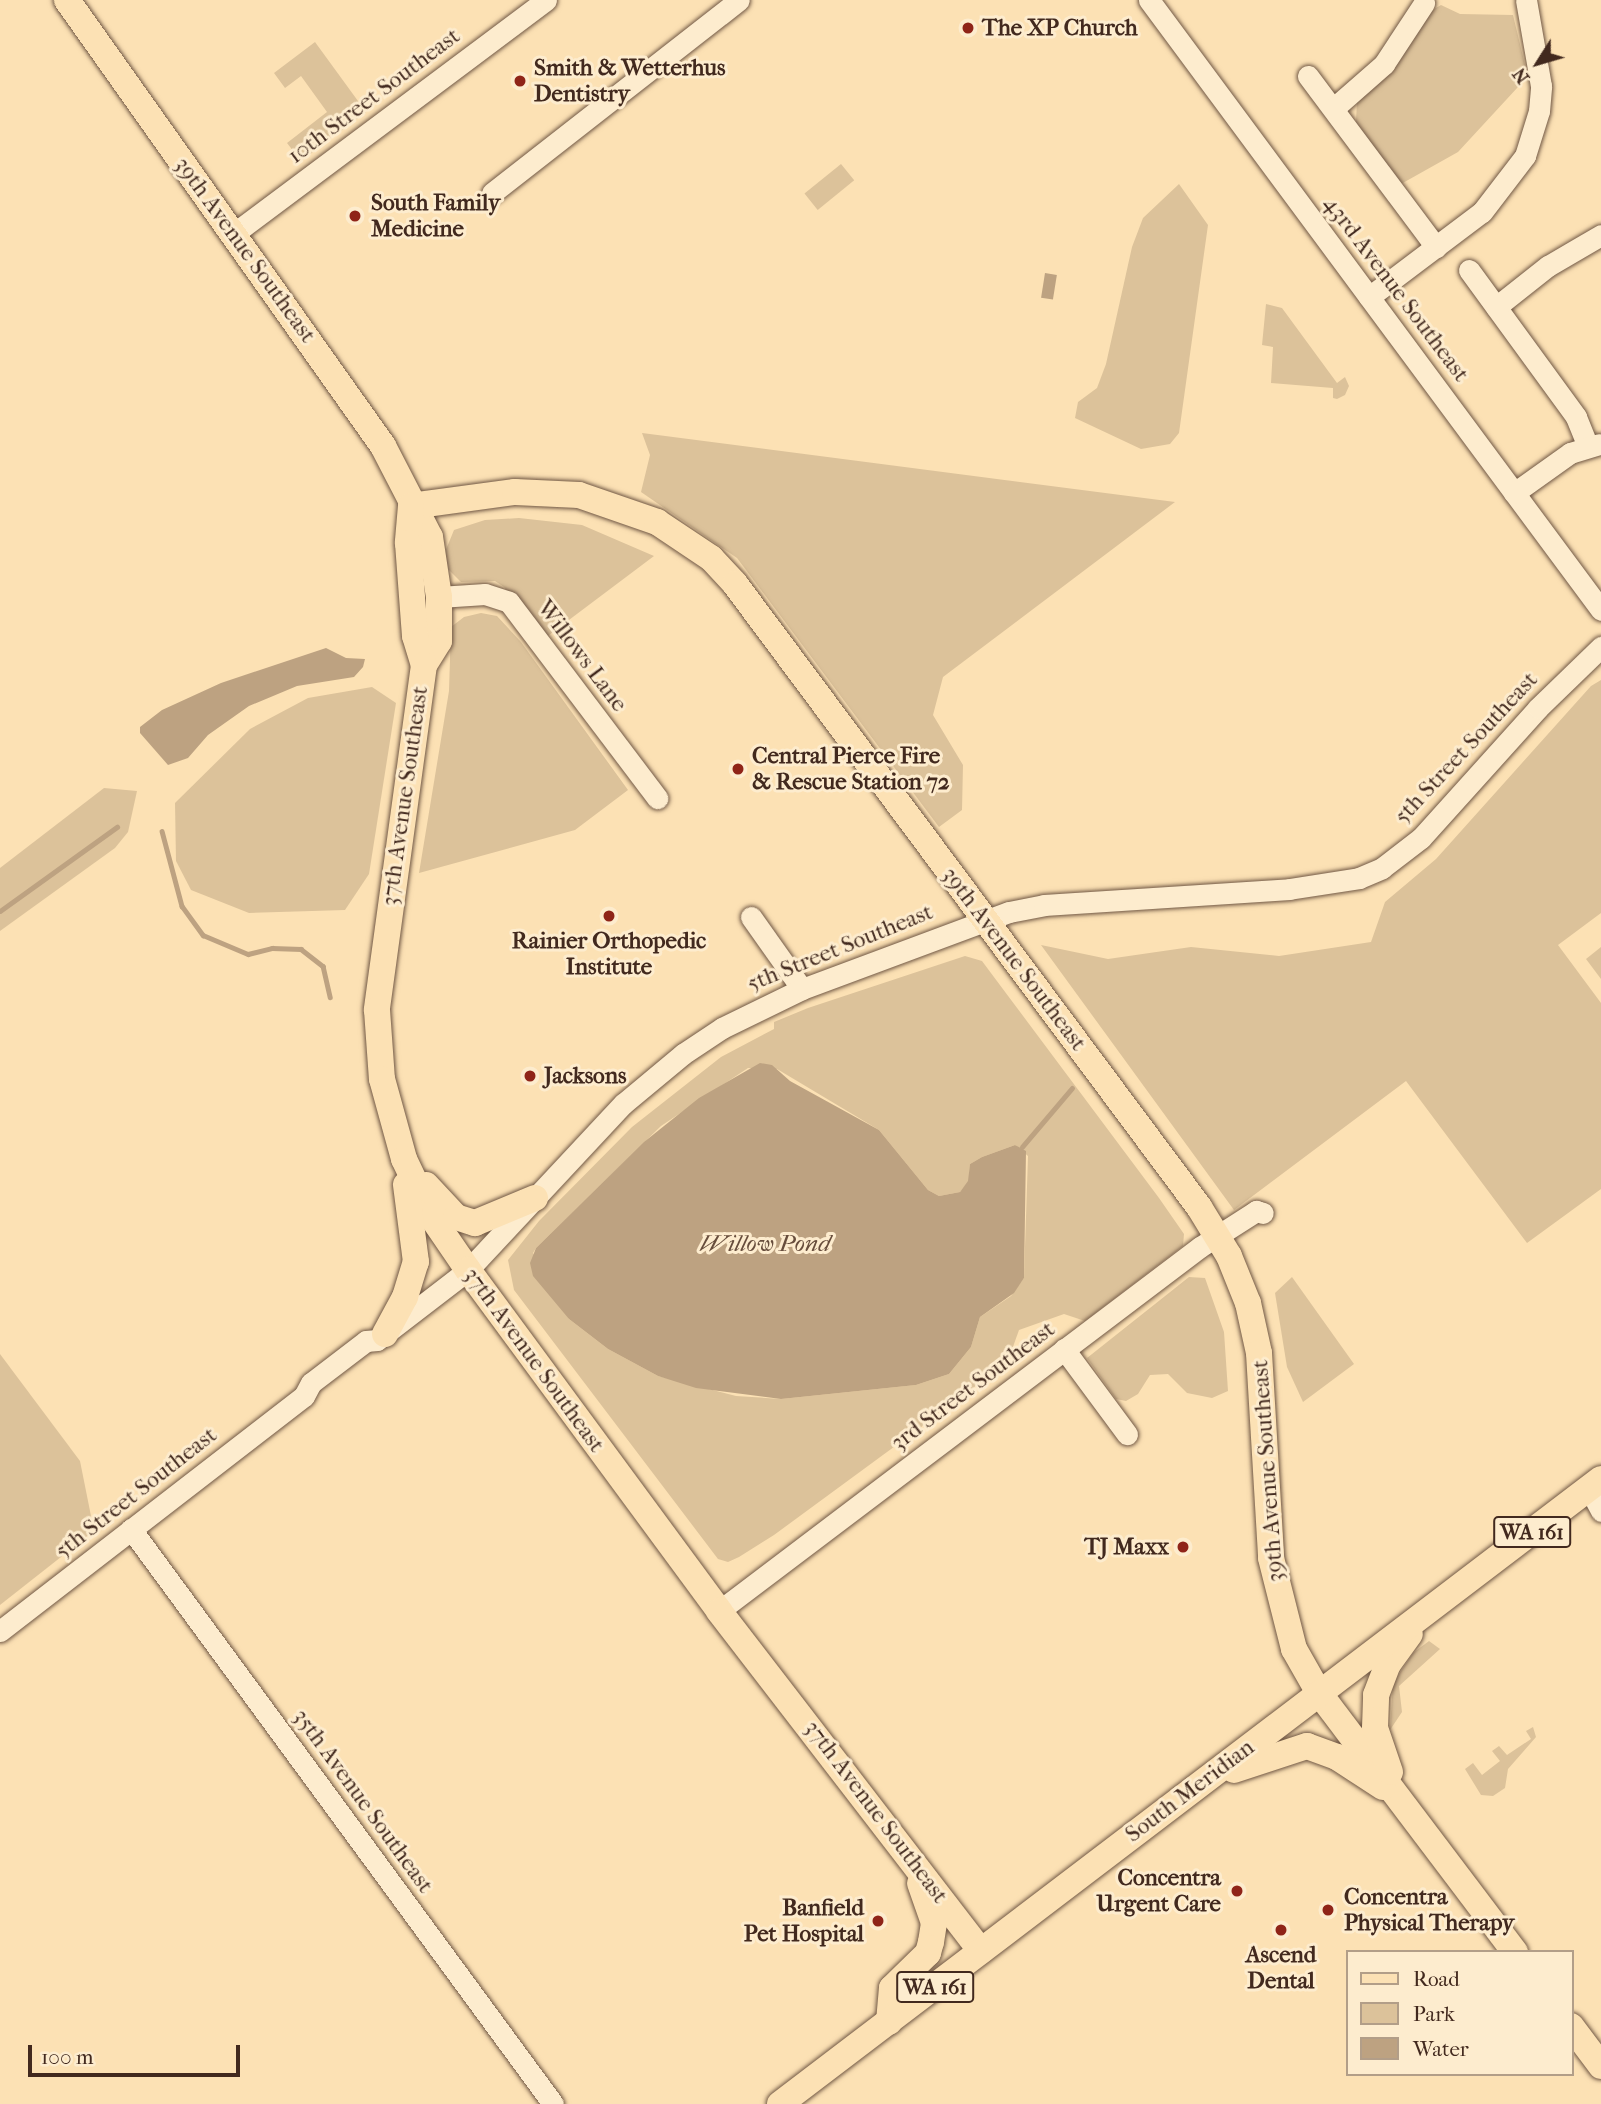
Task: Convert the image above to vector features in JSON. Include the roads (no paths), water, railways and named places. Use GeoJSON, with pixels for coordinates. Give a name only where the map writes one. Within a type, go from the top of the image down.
{"type":"FeatureCollection","features":[{"type":"Feature","properties":{"kind":"main road","name":"39th Avenue Southeast"},"geometry":{"type":"LineString","coordinates":[[67,0],[368,421],[411,506],[430,537],[427,595]]}},
{"type":"Feature","properties":{"kind":"main road","name":"39th Avenue Southeast"},"geometry":{"type":"LineString","coordinates":[[411,506],[515,492],[556,492],[615,504],[683,538],[735,584],[1217,1235],[1240,1279],[1259,1353],[1277,1595],[1294,1649],[1319,1693],[1514,1950]]}},
{"type":"Feature","properties":{"kind":"main road","name":"37th Avenue Southeast"},"geometry":{"type":"LineString","coordinates":[[427,595],[439,641],[424,665],[378,987],[382,1079],[396,1136],[431,1216],[468,1270],[719,1611],[981,1951]]}},
{"type":"Feature","properties":{"kind":"main road"},"geometry":{"type":"LineString","coordinates":[[396,1136],[428,1187],[456,1217],[484,1222],[535,1198]]}},
{"type":"Feature","properties":{"kind":"main road"},"geometry":{"type":"LineString","coordinates":[[381,1337],[410,1284],[417,1248],[396,1136]]}},
{"type":"Feature","properties":{"kind":"main road","name":"South Meridian"},"geometry":{"type":"LineString","coordinates":[[780,2104],[1433,1606],[1597,1493]]}},
{"type":"Feature","properties":{"kind":"main road"},"geometry":{"type":"LineString","coordinates":[[1399,1797],[1375,1728],[1376,1695],[1388,1664],[1433,1606]]}},
{"type":"Feature","properties":{"kind":"main road"},"geometry":{"type":"LineString","coordinates":[[1200,1784],[1272,1754],[1307,1746],[1337,1757],[1399,1797]]}},
{"type":"Feature","properties":{"kind":"main road"},"geometry":{"type":"LineString","coordinates":[[888,2022],[892,1989],[928,1953],[934,1931],[932,1914],[909,1856]]}},
{"type":"Feature","properties":{"kind":"main road"},"geometry":{"type":"LineString","coordinates":[[1573,2029],[1601,2066]]}},
{"type":"Feature","properties":{"kind":"street","name":"10th Street Southeast"},"geometry":{"type":"LineString","coordinates":[[232,234],[546,0]]}},
{"type":"Feature","properties":{"kind":"street"},"geometry":{"type":"LineString","coordinates":[[492,193],[739,0]]}},
{"type":"Feature","properties":{"kind":"street","name":"43rd Avenue Southeast"},"geometry":{"type":"LineString","coordinates":[[1149,0],[1601,610]]}},
{"type":"Feature","properties":{"kind":"street"},"geometry":{"type":"LineString","coordinates":[[1369,298],[1499,195],[1533,136],[1541,74],[1526,0]]}},
{"type":"Feature","properties":{"kind":"street"},"geometry":{"type":"LineString","coordinates":[[1334,108],[1384,64],[1424,3]]}},
{"type":"Feature","properties":{"kind":"street"},"geometry":{"type":"LineString","coordinates":[[1308,76],[1436,247]]}},
{"type":"Feature","properties":{"kind":"street"},"geometry":{"type":"LineString","coordinates":[[1496,307],[1548,266],[1601,235]]}},
{"type":"Feature","properties":{"kind":"street"},"geometry":{"type":"LineString","coordinates":[[1469,270],[1594,445],[1570,453],[1514,494]]}},
{"type":"Feature","properties":{"kind":"street","name":"Willows Lane"},"geometry":{"type":"LineString","coordinates":[[427,595],[485,594],[509,602],[657,798]]}},
{"type":"Feature","properties":{"kind":"street","name":"5th Street Southeast"},"geometry":{"type":"LineString","coordinates":[[0,1632],[304,1396],[311,1383],[366,1341],[381,1337],[468,1270],[623,1104],[682,1054],[747,1014],[803,989],[984,919],[1044,905],[1289,889],[1359,878],[1381,868],[1421,838],[1538,708],[1601,647]]}},
{"type":"Feature","properties":{"kind":"street"},"geometry":{"type":"LineString","coordinates":[[751,917],[803,989]]}},
{"type":"Feature","properties":{"kind":"street","name":"3rd Street Southeast"},"geometry":{"type":"LineString","coordinates":[[719,1611],[1217,1235],[1256,1211],[1263,1213]]}},
{"type":"Feature","properties":{"kind":"street"},"geometry":{"type":"LineString","coordinates":[[1064,1349],[1127,1434]]}},
{"type":"Feature","properties":{"kind":"street","name":"35th Avenue Southeast"},"geometry":{"type":"LineString","coordinates":[[131,1529],[553,2104]]}},
{"type":"Feature","properties":{"kind":"water"},"geometry":{"type":"Polygon","coordinates":[[[1045,273],[1057,275],[1053,300],[1041,298],[1045,273]]]}},
{"type":"Feature","properties":{"kind":"water"},"geometry":{"type":"Polygon","coordinates":[[[326,648],[346,658],[365,659],[363,667],[354,677],[297,686],[249,706],[208,735],[188,758],[168,765],[140,733],[140,727],[162,710],[221,683],[326,648]]]}},
{"type":"Feature","properties":{"kind":"water","name":"Willow Pond"},"geometry":{"type":"Polygon","coordinates":[[[760,1063],[772,1065],[790,1081],[879,1130],[928,1190],[939,1196],[960,1192],[968,1181],[970,1164],[982,1157],[1015,1145],[1026,1151],[1024,1278],[1014,1293],[980,1317],[971,1347],[949,1374],[916,1385],[781,1399],[696,1388],[658,1376],[608,1349],[569,1319],[533,1276],[530,1263],[536,1248],[644,1142],[699,1098],[760,1063]]]}},
{"type":"Feature","properties":{"kind":"waterway"},"geometry":{"type":"LineString","coordinates":[[0,911],[117,827]]}},
{"type":"Feature","properties":{"kind":"waterway"},"geometry":{"type":"LineString","coordinates":[[162,831],[182,906],[203,935],[248,954],[272,948],[301,949],[323,966],[330,997]]}},
{"type":"Feature","properties":{"kind":"waterway"},"geometry":{"type":"LineString","coordinates":[[1022,1147],[1072,1088]]}},
{"type":"Feature","properties":{"kind":"place","name":"The XP Church"},"geometry":{"type":"Point","coordinates":[968,28]}},
{"type":"Feature","properties":{"kind":"place","name":"Smith & Wetterhus Dentistry"},"geometry":{"type":"Point","coordinates":[520,81]}},
{"type":"Feature","properties":{"kind":"place","name":"South Family Medicine"},"geometry":{"type":"Point","coordinates":[355,216]}},
{"type":"Feature","properties":{"kind":"place","name":"Central Pierce Fire & Rescue Station 72"},"geometry":{"type":"Point","coordinates":[738,769]}},
{"type":"Feature","properties":{"kind":"place","name":"Rainier Orthopedic Institute"},"geometry":{"type":"Point","coordinates":[609,916]}},
{"type":"Feature","properties":{"kind":"place","name":"Jacksons"},"geometry":{"type":"Point","coordinates":[530,1076]}},
{"type":"Feature","properties":{"kind":"place","name":"TJ Maxx"},"geometry":{"type":"Point","coordinates":[1183,1547]}},
{"type":"Feature","properties":{"kind":"place","name":"Concentra Urgent Care"},"geometry":{"type":"Point","coordinates":[1237,1891]}},
{"type":"Feature","properties":{"kind":"place","name":"Concentra Physical Therapy"},"geometry":{"type":"Point","coordinates":[1328,1910]}},
{"type":"Feature","properties":{"kind":"place","name":"Banfield Pet Hospital"},"geometry":{"type":"Point","coordinates":[878,1921]}},
{"type":"Feature","properties":{"kind":"place","name":"Ascend Dental"},"geometry":{"type":"Point","coordinates":[1281,1930]}}]}
